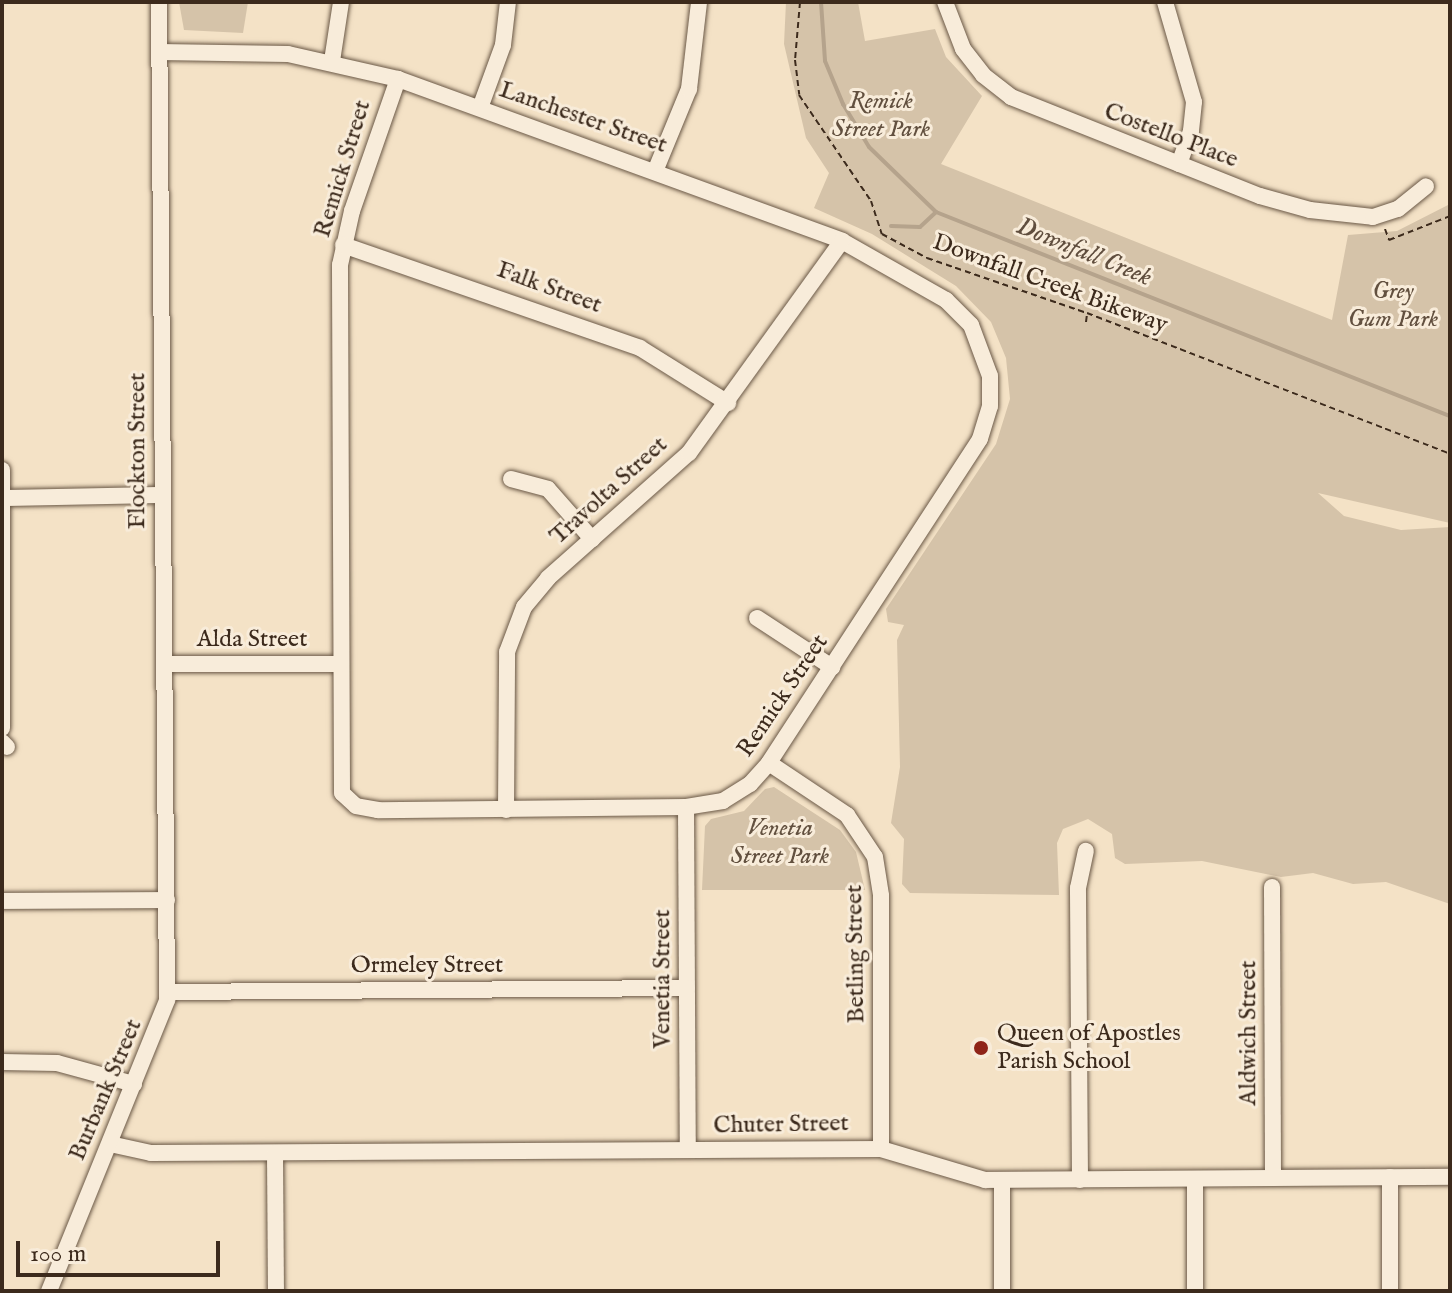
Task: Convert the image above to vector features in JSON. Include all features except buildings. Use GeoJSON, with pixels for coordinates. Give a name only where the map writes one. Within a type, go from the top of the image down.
{"type":"FeatureCollection","features":[{"type":"Feature","properties":{"kind":"street","name":"Flockton Street"},"geometry":{"type":"LineString","coordinates":[[159,2],[167,900]]}},
{"type":"Feature","properties":{"kind":"street"},"geometry":{"type":"LineString","coordinates":[[332,61],[341,2]]}},
{"type":"Feature","properties":{"kind":"street"},"geometry":{"type":"LineString","coordinates":[[480,108],[503,45],[508,2]]}},
{"type":"Feature","properties":{"kind":"street"},"geometry":{"type":"LineString","coordinates":[[656,169],[689,89],[699,2]]}},
{"type":"Feature","properties":{"kind":"street","name":"Costello Place"},"geometry":{"type":"LineString","coordinates":[[945,2],[963,49],[983,75],[1011,97],[1285,205],[1381,216]]}},
{"type":"Feature","properties":{"kind":"street"},"geometry":{"type":"LineString","coordinates":[[1165,2],[1194,102],[1191,131],[1179,164]]}},
{"type":"Feature","properties":{"kind":"street","name":"Lanchester Street"},"geometry":{"type":"LineString","coordinates":[[159,52],[275,53],[332,61],[398,79],[656,169],[842,241],[931,290],[964,317]]}},
{"type":"Feature","properties":{"kind":"street","name":"Remick Street"},"geometry":{"type":"LineString","coordinates":[[398,79],[343,245],[339,782],[343,806],[366,809],[506,810],[686,807],[734,796],[769,763],[983,431],[990,376],[964,317]]}},
{"type":"Feature","properties":{"kind":"street"},"geometry":{"type":"LineString","coordinates":[[1381,216],[1426,186]]}},
{"type":"Feature","properties":{"kind":"street","name":"Travolta Street"},"geometry":{"type":"LineString","coordinates":[[506,810],[510,638],[533,594],[689,453],[842,241]]}},
{"type":"Feature","properties":{"kind":"street","name":"Falk Street"},"geometry":{"type":"LineString","coordinates":[[343,245],[379,253],[640,348],[728,403]]}},
{"type":"Feature","properties":{"kind":"street"},"geometry":{"type":"LineString","coordinates":[[2,470],[2,728]]}},
{"type":"Feature","properties":{"kind":"street"},"geometry":{"type":"LineString","coordinates":[[511,479],[548,489],[592,539]]}},
{"type":"Feature","properties":{"kind":"street"},"geometry":{"type":"LineString","coordinates":[[2,498],[162,495]]}},
{"type":"Feature","properties":{"kind":"street"},"geometry":{"type":"LineString","coordinates":[[757,618],[832,667]]}},
{"type":"Feature","properties":{"kind":"street","name":"Alda Street"},"geometry":{"type":"LineString","coordinates":[[164,664],[340,664]]}},
{"type":"Feature","properties":{"kind":"street","name":"Betling Street"},"geometry":{"type":"LineString","coordinates":[[769,763],[847,815],[875,857],[881,896],[881,1149]]}},
{"type":"Feature","properties":{"kind":"street","name":"Venetia Street"},"geometry":{"type":"LineString","coordinates":[[686,807],[688,1150]]}},
{"type":"Feature","properties":{"kind":"street"},"geometry":{"type":"LineString","coordinates":[[1080,1180],[1078,888],[1086,851]]}},
{"type":"Feature","properties":{"kind":"street","name":"Aldwich Street"},"geometry":{"type":"LineString","coordinates":[[1272,887],[1273,1178]]}},
{"type":"Feature","properties":{"kind":"street"},"geometry":{"type":"LineString","coordinates":[[2,901],[167,900]]}},
{"type":"Feature","properties":{"kind":"street","name":"Burbank Street"},"geometry":{"type":"LineString","coordinates":[[49,1291],[134,1084],[168,992],[167,900]]}},
{"type":"Feature","properties":{"kind":"street","name":"Ormeley Street"},"geometry":{"type":"LineString","coordinates":[[168,992],[687,988]]}},
{"type":"Feature","properties":{"kind":"street"},"geometry":{"type":"LineString","coordinates":[[2,1062],[57,1063],[134,1084]]}},
{"type":"Feature","properties":{"kind":"street","name":"Chuter Street"},"geometry":{"type":"LineString","coordinates":[[110,1144],[151,1153],[881,1149],[974,1178],[1002,1181],[1450,1177]]}},
{"type":"Feature","properties":{"kind":"street"},"geometry":{"type":"LineString","coordinates":[[275,1153],[276,1291]]}},
{"type":"Feature","properties":{"kind":"street"},"geometry":{"type":"LineString","coordinates":[[1390,1177],[1390,1291]]}},
{"type":"Feature","properties":{"kind":"street"},"geometry":{"type":"LineString","coordinates":[[1195,1179],[1195,1291]]}},
{"type":"Feature","properties":{"kind":"street"},"geometry":{"type":"LineString","coordinates":[[1002,1181],[1002,1291]]}},
{"type":"Feature","properties":{"kind":"path","name":"Downfall Creek Bikeway"},"geometry":{"type":"LineString","coordinates":[[800,2],[795,60],[799,95],[871,201],[882,234],[927,258],[1087,313],[1450,454]]}},
{"type":"Feature","properties":{"kind":"path"},"geometry":{"type":"LineString","coordinates":[[1381,216],[1389,240],[1450,216]]}},
{"type":"Feature","properties":{"kind":"path"},"geometry":{"type":"LineString","coordinates":[[1086,322],[1087,313]]}},
{"type":"Feature","properties":{"kind":"green space"},"geometry":{"type":"Polygon","coordinates":[[[179,2],[248,2],[243,33],[184,30],[179,2]]]}},
{"type":"Feature","properties":{"kind":"green space"},"geometry":{"type":"Polygon","coordinates":[[[786,2],[858,2],[865,41],[935,29],[946,57],[982,96],[941,164],[1332,320],[1348,235],[1397,231],[1450,204],[1450,523],[1318,493],[1344,516],[1401,530],[1450,527],[1450,904],[1386,882],[1353,884],[1313,873],[1281,877],[1202,861],[1125,864],[1115,858],[1112,834],[1088,819],[1063,829],[1057,843],[1059,895],[910,893],[902,884],[904,839],[891,823],[900,767],[897,640],[904,625],[888,622],[886,609],[996,444],[1010,399],[1006,358],[991,322],[956,286],[872,234],[814,208],[829,173],[806,138],[784,44],[786,2]]]}},
{"type":"Feature","properties":{"kind":"green space","name":"Venetia Street Park"},"geometry":{"type":"Polygon","coordinates":[[[774,787],[840,830],[856,852],[865,890],[702,890],[705,826],[711,819],[744,811],[765,789],[774,787]]]}},
{"type":"Feature","properties":{"kind":"waterway","name":"Downfall Creek"},"geometry":{"type":"LineString","coordinates":[[821,2],[825,61],[843,104],[869,147],[936,212],[1450,416]]}},
{"type":"Feature","properties":{"kind":"waterway"},"geometry":{"type":"LineString","coordinates":[[891,226],[920,227],[936,212]]}},
{"type":"Feature","properties":{"kind":"place","name":"Queen of Apostles Parish School"},"geometry":{"type":"Point","coordinates":[981,1048]}},
{"type":"Feature","properties":{"kind":"park label","name":"Remick Street Park"},"geometry":{"type":"Point","coordinates":[881,116]}},
{"type":"Feature","properties":{"kind":"park label","name":"Grey Gum Park"},"geometry":{"type":"Point","coordinates":[1393,306]}}]}
